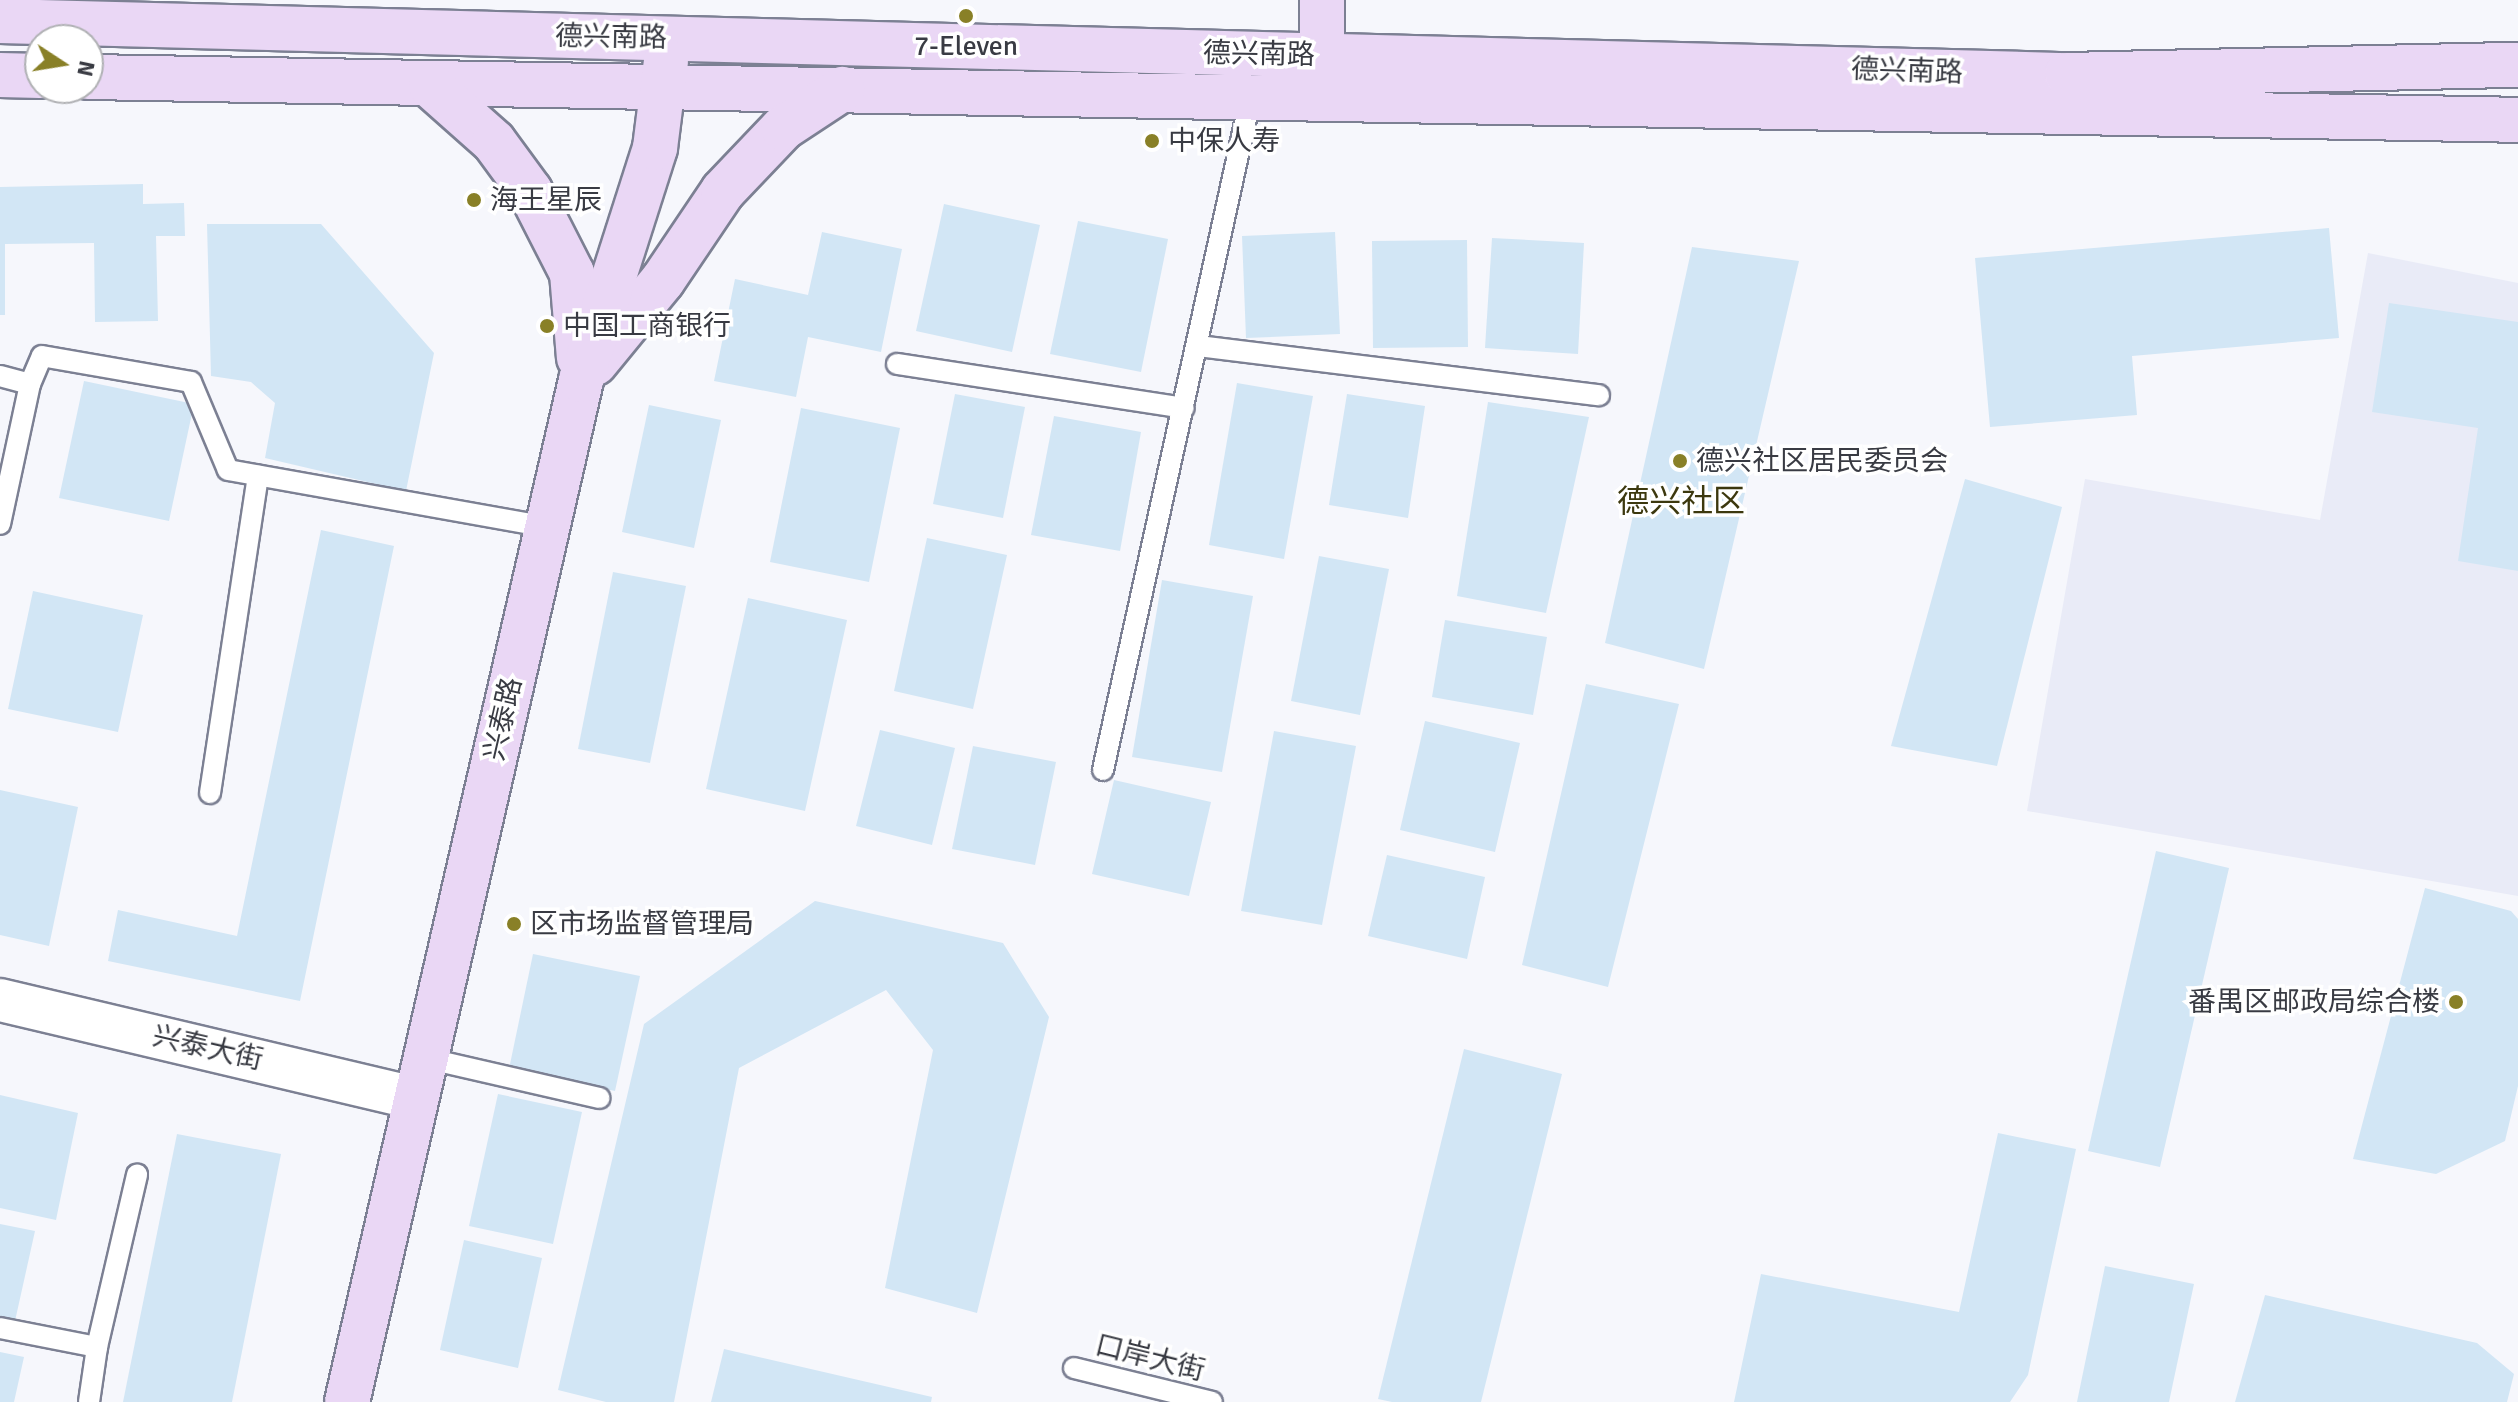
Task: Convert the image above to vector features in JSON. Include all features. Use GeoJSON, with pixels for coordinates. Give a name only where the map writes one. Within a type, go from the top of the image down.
{"type":"FeatureCollection","features":[{"type":"Feature","properties":{"kind":"main road"},"geometry":{"type":"LineString","coordinates":[[1322,0],[1322,55]]}},
{"type":"Feature","properties":{"kind":"main road","name":"德兴南路"},"geometry":{"type":"LineString","coordinates":[[0,21],[268,14],[667,39],[2067,75],[2518,65]]}},
{"type":"Feature","properties":{"kind":"main road","name":"兴泰路"},"geometry":{"type":"LineString","coordinates":[[347,1402],[581,380],[655,148],[667,39]]}},
{"type":"Feature","properties":{"kind":"main road"},"geometry":{"type":"LineString","coordinates":[[0,75],[24,76]]}},
{"type":"Feature","properties":{"kind":"main road","name":"德兴南路"},"geometry":{"type":"LineString","coordinates":[[104,77],[431,86],[842,89],[2518,120]]}},
{"type":"Feature","properties":{"kind":"main road"},"geometry":{"type":"LineString","coordinates":[[431,86],[494,142],[530,191],[572,273],[581,380]]}},
{"type":"Feature","properties":{"kind":"main road"},"geometry":{"type":"LineString","coordinates":[[581,380],[663,280],[723,191],[783,128],[842,89]]}},
{"type":"Feature","properties":{"kind":"street","name":"兴泰大街"},"geometry":{"type":"LineString","coordinates":[[0,1000],[421,1078]]}},
{"type":"Feature","properties":{"kind":"lane"},"geometry":{"type":"LineString","coordinates":[[1103,770],[1251,96]]}},
{"type":"Feature","properties":{"kind":"lane"},"geometry":{"type":"LineString","coordinates":[[1198,346],[1599,395]]}},
{"type":"Feature","properties":{"kind":"lane"},"geometry":{"type":"LineString","coordinates":[[0,524],[30,384],[42,356],[191,382],[228,470],[547,527]]}},
{"type":"Feature","properties":{"kind":"lane"},"geometry":{"type":"LineString","coordinates":[[897,364],[1184,408]]}},
{"type":"Feature","properties":{"kind":"lane"},"geometry":{"type":"LineString","coordinates":[[0,376],[30,384]]}},
{"type":"Feature","properties":{"kind":"lane"},"geometry":{"type":"LineString","coordinates":[[210,793],[258,476]]}},
{"type":"Feature","properties":{"kind":"lane"},"geometry":{"type":"LineString","coordinates":[[421,1078],[599,1098]]}},
{"type":"Feature","properties":{"kind":"lane"},"geometry":{"type":"LineString","coordinates":[[89,1402],[97,1347],[137,1175]]}},
{"type":"Feature","properties":{"kind":"lane"},"geometry":{"type":"LineString","coordinates":[[0,1328],[97,1347]]}},
{"type":"Feature","properties":{"kind":"lane","name":"口岸大街"},"geometry":{"type":"LineString","coordinates":[[1074,1368],[1212,1402]]}},
{"type":"Feature","properties":{"kind":"shaded area"},"geometry":{"type":"Polygon","coordinates":[[[2368,253],[2518,283],[2518,896],[2027,811],[2085,479],[2320,520],[2368,253]]]}},
{"type":"Feature","properties":{"kind":"building"},"geometry":{"type":"Polygon","coordinates":[[[143,184],[143,204],[184,203],[185,236],[156,236],[158,321],[95,322],[94,243],[5,244],[5,315],[0,315],[0,187],[143,184]]]}},
{"type":"Feature","properties":{"kind":"building"},"geometry":{"type":"Polygon","coordinates":[[[944,204],[1040,225],[1012,352],[916,331],[944,204]]]}},
{"type":"Feature","properties":{"kind":"building"},"geometry":{"type":"Polygon","coordinates":[[[1078,221],[1168,239],[1141,372],[1050,354],[1078,221]]]}},
{"type":"Feature","properties":{"kind":"building"},"geometry":{"type":"Polygon","coordinates":[[[207,224],[321,224],[434,353],[406,491],[265,458],[275,403],[251,382],[211,376],[207,224]]]}},
{"type":"Feature","properties":{"kind":"building"},"geometry":{"type":"Polygon","coordinates":[[[2329,228],[2339,338],[2132,356],[2137,415],[1990,427],[1975,258],[2329,228]]]}},
{"type":"Feature","properties":{"kind":"building"},"geometry":{"type":"Polygon","coordinates":[[[822,232],[902,249],[881,352],[808,337],[796,397],[714,381],[735,279],[808,295],[822,232]]]}},
{"type":"Feature","properties":{"kind":"building"},"geometry":{"type":"Polygon","coordinates":[[[1335,232],[1340,334],[1246,338],[1242,236],[1335,232]]]}},
{"type":"Feature","properties":{"kind":"building"},"geometry":{"type":"Polygon","coordinates":[[[1492,238],[1584,243],[1578,354],[1485,348],[1492,238]]]}},
{"type":"Feature","properties":{"kind":"building"},"geometry":{"type":"Polygon","coordinates":[[[1467,240],[1468,347],[1373,348],[1372,241],[1467,240]]]}},
{"type":"Feature","properties":{"kind":"building"},"geometry":{"type":"Polygon","coordinates":[[[1692,247],[1799,261],[1704,669],[1605,643],[1692,247]]]}},
{"type":"Feature","properties":{"kind":"building"},"geometry":{"type":"Polygon","coordinates":[[[2389,303],[2518,322],[2518,571],[2458,561],[2478,428],[2372,412],[2389,303]]]}},
{"type":"Feature","properties":{"kind":"building"},"geometry":{"type":"Polygon","coordinates":[[[84,381],[194,404],[169,521],[59,498],[84,381]]]}},
{"type":"Feature","properties":{"kind":"building"},"geometry":{"type":"Polygon","coordinates":[[[1237,383],[1313,396],[1284,559],[1209,545],[1237,383]]]}},
{"type":"Feature","properties":{"kind":"building"},"geometry":{"type":"Polygon","coordinates":[[[955,394],[1025,407],[1003,518],[933,504],[955,394]]]}},
{"type":"Feature","properties":{"kind":"building"},"geometry":{"type":"Polygon","coordinates":[[[1347,394],[1425,406],[1408,518],[1329,505],[1347,394]]]}},
{"type":"Feature","properties":{"kind":"building"},"geometry":{"type":"Polygon","coordinates":[[[1488,402],[1589,417],[1546,613],[1457,596],[1488,402]]]}},
{"type":"Feature","properties":{"kind":"building"},"geometry":{"type":"Polygon","coordinates":[[[649,405],[721,420],[694,548],[622,532],[649,405]]]}},
{"type":"Feature","properties":{"kind":"building"},"geometry":{"type":"Polygon","coordinates":[[[801,408],[900,428],[869,582],[770,562],[801,408]]]}},
{"type":"Feature","properties":{"kind":"building"},"geometry":{"type":"Polygon","coordinates":[[[1054,416],[1141,432],[1120,551],[1031,535],[1054,416]]]}},
{"type":"Feature","properties":{"kind":"building"},"geometry":{"type":"Polygon","coordinates":[[[1965,479],[2062,507],[1997,766],[1891,746],[1965,479]]]}},
{"type":"Feature","properties":{"kind":"building"},"geometry":{"type":"Polygon","coordinates":[[[321,530],[394,546],[300,1001],[108,961],[118,910],[237,936],[321,530]]]}},
{"type":"Feature","properties":{"kind":"building"},"geometry":{"type":"Polygon","coordinates":[[[927,538],[1007,555],[973,709],[894,691],[927,538]]]}},
{"type":"Feature","properties":{"kind":"building"},"geometry":{"type":"Polygon","coordinates":[[[1319,556],[1389,569],[1360,715],[1291,701],[1319,556]]]}},
{"type":"Feature","properties":{"kind":"building"},"geometry":{"type":"Polygon","coordinates":[[[613,572],[686,586],[650,763],[578,749],[613,572]]]}},
{"type":"Feature","properties":{"kind":"building"},"geometry":{"type":"Polygon","coordinates":[[[1162,580],[1253,596],[1222,772],[1132,757],[1162,580]]]}},
{"type":"Feature","properties":{"kind":"building"},"geometry":{"type":"Polygon","coordinates":[[[33,591],[143,615],[118,732],[8,709],[33,591]]]}},
{"type":"Feature","properties":{"kind":"building"},"geometry":{"type":"Polygon","coordinates":[[[748,598],[847,620],[805,811],[706,789],[748,598]]]}},
{"type":"Feature","properties":{"kind":"building"},"geometry":{"type":"Polygon","coordinates":[[[1445,620],[1547,637],[1533,715],[1432,697],[1445,620]]]}},
{"type":"Feature","properties":{"kind":"building"},"geometry":{"type":"Polygon","coordinates":[[[1586,684],[1679,704],[1608,987],[1522,965],[1586,684]]]}},
{"type":"Feature","properties":{"kind":"building"},"geometry":{"type":"Polygon","coordinates":[[[1425,721],[1520,743],[1495,852],[1400,830],[1425,721]]]}},
{"type":"Feature","properties":{"kind":"building"},"geometry":{"type":"Polygon","coordinates":[[[880,730],[955,748],[932,845],[856,826],[880,730]]]}},
{"type":"Feature","properties":{"kind":"building"},"geometry":{"type":"Polygon","coordinates":[[[1274,731],[1356,746],[1322,925],[1241,911],[1274,731]]]}},
{"type":"Feature","properties":{"kind":"building"},"geometry":{"type":"Polygon","coordinates":[[[973,746],[1056,762],[1035,865],[952,849],[973,746]]]}},
{"type":"Feature","properties":{"kind":"building"},"geometry":{"type":"Polygon","coordinates":[[[1114,780],[1211,802],[1189,896],[1092,874],[1114,780]]]}},
{"type":"Feature","properties":{"kind":"building"},"geometry":{"type":"Polygon","coordinates":[[[0,790],[78,807],[49,946],[0,935],[0,790]]]}},
{"type":"Feature","properties":{"kind":"building"},"geometry":{"type":"Polygon","coordinates":[[[2156,851],[2229,868],[2160,1167],[2088,1151],[2156,851]]]}},
{"type":"Feature","properties":{"kind":"building"},"geometry":{"type":"Polygon","coordinates":[[[1387,855],[1485,877],[1467,959],[1368,936],[1387,855]]]}},
{"type":"Feature","properties":{"kind":"building","name":"番禺区邮政局综合楼"},"geometry":{"type":"Polygon","coordinates":[[[2425,888],[2511,911],[2518,919],[2518,1086],[2505,1141],[2436,1174],[2353,1159],[2425,888]]]}},
{"type":"Feature","properties":{"kind":"building"},"geometry":{"type":"Polygon","coordinates":[[[815,901],[1003,943],[1049,1017],[977,1313],[885,1288],[933,1050],[886,990],[739,1068],[674,1402],[606,1402],[558,1390],[644,1024],[815,901]]]}},
{"type":"Feature","properties":{"kind":"building"},"geometry":{"type":"Polygon","coordinates":[[[533,954],[640,976],[615,1091],[509,1069],[533,954]]]}},
{"type":"Feature","properties":{"kind":"building"},"geometry":{"type":"Polygon","coordinates":[[[1464,1049],[1562,1074],[1481,1402],[1392,1402],[1378,1399],[1464,1049]]]}},
{"type":"Feature","properties":{"kind":"building"},"geometry":{"type":"Polygon","coordinates":[[[498,1094],[582,1112],[553,1244],[469,1226],[498,1094]]]}},
{"type":"Feature","properties":{"kind":"building"},"geometry":{"type":"Polygon","coordinates":[[[0,1095],[78,1113],[56,1220],[0,1208],[0,1095]]]}},
{"type":"Feature","properties":{"kind":"building"},"geometry":{"type":"Polygon","coordinates":[[[1998,1133],[2076,1149],[2028,1375],[2010,1402],[1734,1402],[1761,1274],[1959,1312],[1998,1133]]]}},
{"type":"Feature","properties":{"kind":"building"},"geometry":{"type":"Polygon","coordinates":[[[177,1134],[281,1154],[232,1402],[123,1402],[177,1134]]]}},
{"type":"Feature","properties":{"kind":"building"},"geometry":{"type":"Polygon","coordinates":[[[0,1224],[35,1231],[11,1339],[0,1336],[0,1224]]]}},
{"type":"Feature","properties":{"kind":"building"},"geometry":{"type":"Polygon","coordinates":[[[464,1240],[542,1258],[518,1368],[440,1350],[464,1240]]]}},
{"type":"Feature","properties":{"kind":"building"},"geometry":{"type":"Polygon","coordinates":[[[2105,1266],[2194,1284],[2169,1402],[2077,1402],[2105,1266]]]}},
{"type":"Feature","properties":{"kind":"building"},"geometry":{"type":"Polygon","coordinates":[[[2265,1295],[2477,1343],[2514,1374],[2507,1402],[2235,1402],[2265,1295]]]}},
{"type":"Feature","properties":{"kind":"building"},"geometry":{"type":"Polygon","coordinates":[[[724,1349],[932,1397],[931,1402],[711,1402],[724,1349]]]}},
{"type":"Feature","properties":{"kind":"building"},"geometry":{"type":"Polygon","coordinates":[[[0,1352],[24,1357],[14,1402],[0,1402],[0,1352]]]}},
{"type":"Feature","properties":{"kind":"place","name":"7-Eleven"},"geometry":{"type":"Point","coordinates":[966,16]}},
{"type":"Feature","properties":{"kind":"place","name":"中保人寿"},"geometry":{"type":"Point","coordinates":[1152,141]}},
{"type":"Feature","properties":{"kind":"place","name":"海王星辰"},"geometry":{"type":"Point","coordinates":[474,200]}},
{"type":"Feature","properties":{"kind":"place","name":"中国工商银行"},"geometry":{"type":"Point","coordinates":[547,326]}},
{"type":"Feature","properties":{"kind":"place","name":"德兴社区居民委员会"},"geometry":{"type":"Point","coordinates":[1680,461]}},
{"type":"Feature","properties":{"kind":"place","name":"区市场监督管理局"},"geometry":{"type":"Point","coordinates":[514,924]}},
{"type":"Feature","properties":{"kind":"place","name":"番禺区邮政局综合楼"},"geometry":{"type":"Point","coordinates":[2456,1002]}},
{"type":"Feature","properties":{"kind":"district","name":"德兴社区"},"geometry":{"type":"Point","coordinates":[1681,502]}}]}
